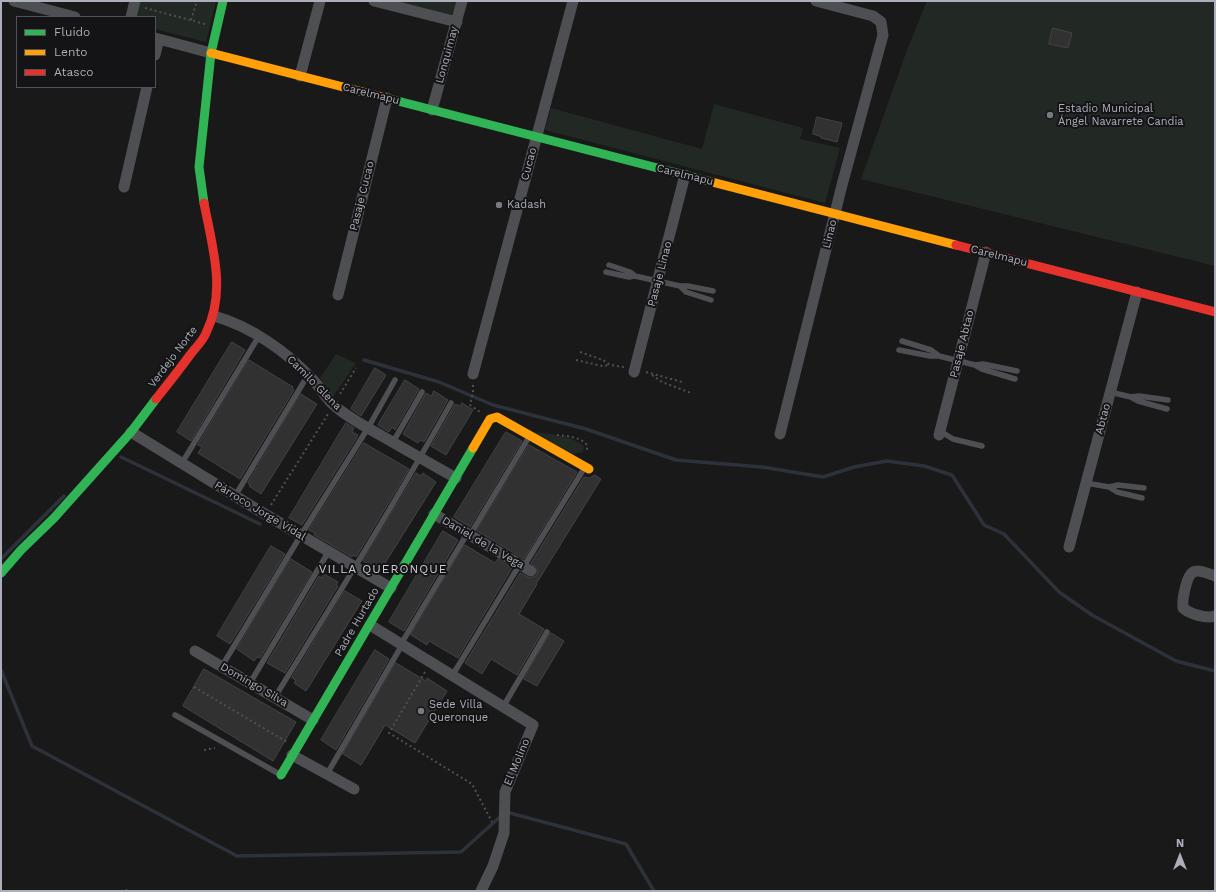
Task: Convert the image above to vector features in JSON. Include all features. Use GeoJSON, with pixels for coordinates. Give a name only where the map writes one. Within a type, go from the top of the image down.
{"type":"FeatureCollection","features":[{"type":"Feature","properties":{"kind":"street"},"geometry":{"type":"LineString","coordinates":[[14,1],[55,6],[73,16]]}},
{"type":"Feature","properties":{"kind":"street","name":"Verdejo Norte"},"geometry":{"type":"LineString","coordinates":[[1,572],[54,518],[131,432],[212,324],[217,291],[216,268],[200,185],[199,167],[211,53],[223,1]]}},
{"type":"Feature","properties":{"kind":"street"},"geometry":{"type":"LineString","coordinates":[[300,76],[320,1]]}},
{"type":"Feature","properties":{"kind":"street"},"geometry":{"type":"LineString","coordinates":[[374,1],[456,22]]}},
{"type":"Feature","properties":{"kind":"street","name":"Lonquimay"},"geometry":{"type":"LineString","coordinates":[[432,110],[462,1]]}},
{"type":"Feature","properties":{"kind":"street","name":"Cucao"},"geometry":{"type":"LineString","coordinates":[[473,374],[573,1]]}},
{"type":"Feature","properties":{"kind":"street","name":"Linao"},"geometry":{"type":"LineString","coordinates":[[780,434],[835,214],[883,35],[881,22],[873,16],[816,1]]}},
{"type":"Feature","properties":{"kind":"street"},"geometry":{"type":"LineString","coordinates":[[131,16],[135,3]]}},
{"type":"Feature","properties":{"kind":"street","name":"Carelmapu"},"geometry":{"type":"LineString","coordinates":[[157,38],[1215,312]]}},
{"type":"Feature","properties":{"kind":"street"},"geometry":{"type":"LineString","coordinates":[[124,187],[148,88]]}},
{"type":"Feature","properties":{"kind":"street","name":"Pasaje Cucao"},"geometry":{"type":"LineString","coordinates":[[338,295],[386,98]]}},
{"type":"Feature","properties":{"kind":"street","name":"Pasaje Linao"},"geometry":{"type":"LineString","coordinates":[[634,371],[685,175]]}},
{"type":"Feature","properties":{"kind":"street","name":"Pasaje Abtao"},"geometry":{"type":"LineString","coordinates":[[939,433],[986,252]]}},
{"type":"Feature","properties":{"kind":"street","name":"Abtao"},"geometry":{"type":"LineString","coordinates":[[1069,546],[1137,292]]}},
{"type":"Feature","properties":{"kind":"street","name":"Camilo Glena"},"geometry":{"type":"LineString","coordinates":[[214,316],[229,320],[259,336],[288,357],[308,375],[334,404],[368,428],[456,478]]}},
{"type":"Feature","properties":{"kind":"street","name":"Padre Hurtado"},"geometry":{"type":"LineString","coordinates":[[281,775],[490,419],[497,417],[530,435]]}},
{"type":"Feature","properties":{"kind":"street","name":"Párroco Jorge Vidal"},"geometry":{"type":"LineString","coordinates":[[131,432],[235,496],[391,588]]}},
{"type":"Feature","properties":{"kind":"street"},"geometry":{"type":"LineString","coordinates":[[530,435],[587,468]]}},
{"type":"Feature","properties":{"kind":"street","name":"Daniel de la Vega"},"geometry":{"type":"LineString","coordinates":[[434,514],[525,567]]}},
{"type":"Feature","properties":{"kind":"street"},"geometry":{"type":"LineString","coordinates":[[1215,576],[1198,571],[1192,572],[1189,577],[1182,601],[1184,608],[1188,612],[1211,617],[1215,616]]}},
{"type":"Feature","properties":{"kind":"street"},"geometry":{"type":"LineString","coordinates":[[370,625],[503,707]]}},
{"type":"Feature","properties":{"kind":"street","name":"Domingo Silva"},"geometry":{"type":"LineString","coordinates":[[196,651],[313,720]]}},
{"type":"Feature","properties":{"kind":"street","name":"El Molino"},"geometry":{"type":"LineString","coordinates":[[481,891],[493,866],[504,833],[505,792],[533,726],[503,707]]}},
{"type":"Feature","properties":{"kind":"street"},"geometry":{"type":"LineString","coordinates":[[294,751],[327,774],[354,789]]}},
{"type":"Feature","properties":{"kind":"lane"},"geometry":{"type":"LineString","coordinates":[[609,265],[630,272],[635,276]]}},
{"type":"Feature","properties":{"kind":"lane"},"geometry":{"type":"LineString","coordinates":[[606,272],[713,291]]}},
{"type":"Feature","properties":{"kind":"lane"},"geometry":{"type":"LineString","coordinates":[[680,286],[686,292],[711,300]]}},
{"type":"Feature","properties":{"kind":"lane"},"geometry":{"type":"LineString","coordinates":[[182,463],[259,336]]}},
{"type":"Feature","properties":{"kind":"lane"},"geometry":{"type":"LineString","coordinates":[[902,341],[931,350],[939,356]]}},
{"type":"Feature","properties":{"kind":"lane"},"geometry":{"type":"LineString","coordinates":[[899,350],[958,360],[1015,379]]}},
{"type":"Feature","properties":{"kind":"lane"},"geometry":{"type":"LineString","coordinates":[[975,365],[983,364],[1017,371]]}},
{"type":"Feature","properties":{"kind":"lane"},"geometry":{"type":"LineString","coordinates":[[235,496],[308,375]]}},
{"type":"Feature","properties":{"kind":"lane"},"geometry":{"type":"LineString","coordinates":[[222,666],[368,428],[395,380]]}},
{"type":"Feature","properties":{"kind":"lane"},"geometry":{"type":"LineString","coordinates":[[393,442],[422,392]]}},
{"type":"Feature","properties":{"kind":"lane"},"geometry":{"type":"LineString","coordinates":[[1110,392],[1131,397],[1139,396],[1168,400]]}},
{"type":"Feature","properties":{"kind":"lane"},"geometry":{"type":"LineString","coordinates":[[1131,397],[1138,402],[1167,409]]}},
{"type":"Feature","properties":{"kind":"lane"},"geometry":{"type":"LineString","coordinates":[[275,697],[356,567],[451,403]]}},
{"type":"Feature","properties":{"kind":"lane"},"geometry":{"type":"LineString","coordinates":[[939,433],[953,439],[982,446]]}},
{"type":"Feature","properties":{"kind":"lane"},"geometry":{"type":"LineString","coordinates":[[327,774],[401,644],[530,435]]}},
{"type":"Feature","properties":{"kind":"lane"},"geometry":{"type":"LineString","coordinates":[[452,676],[525,567],[587,468]]}},
{"type":"Feature","properties":{"kind":"lane"},"geometry":{"type":"LineString","coordinates":[[1086,483],[1109,487],[1117,492],[1142,498]]}},
{"type":"Feature","properties":{"kind":"lane"},"geometry":{"type":"LineString","coordinates":[[1109,487],[1118,485],[1144,488]]}},
{"type":"Feature","properties":{"kind":"lane"},"geometry":{"type":"LineString","coordinates":[[250,683],[329,552]]}},
{"type":"Feature","properties":{"kind":"lane"},"geometry":{"type":"LineString","coordinates":[[503,707],[547,632]]}},
{"type":"Feature","properties":{"kind":"lane"},"geometry":{"type":"LineString","coordinates":[[176,715],[281,775]]}},
{"type":"Feature","properties":{"kind":"path"},"geometry":{"type":"LineString","coordinates":[[191,20],[196,1]]}},
{"type":"Feature","properties":{"kind":"path"},"geometry":{"type":"LineString","coordinates":[[135,3],[216,27]]}},
{"type":"Feature","properties":{"kind":"path"},"geometry":{"type":"LineString","coordinates":[[580,352],[610,364],[682,382]]}},
{"type":"Feature","properties":{"kind":"path"},"geometry":{"type":"LineString","coordinates":[[576,360],[602,366],[610,364]]}},
{"type":"Feature","properties":{"kind":"path"},"geometry":{"type":"LineString","coordinates":[[265,514],[356,368]]}},
{"type":"Feature","properties":{"kind":"path"},"geometry":{"type":"LineString","coordinates":[[649,373],[662,382],[692,393]]}},
{"type":"Feature","properties":{"kind":"path"},"geometry":{"type":"LineString","coordinates":[[470,405],[473,392]]}},
{"type":"Feature","properties":{"kind":"path"},"geometry":{"type":"LineString","coordinates":[[431,662],[389,733],[472,784],[483,806]]}},
{"type":"Feature","properties":{"kind":"path"},"geometry":{"type":"LineString","coordinates":[[194,687],[294,751]]}},
{"type":"Feature","properties":{"kind":"shaded area"},"geometry":{"type":"Polygon","coordinates":[[[139,1],[216,1],[206,42],[156,29],[156,16],[135,16],[139,1]]]}},
{"type":"Feature","properties":{"kind":"shaded area"},"geometry":{"type":"Polygon","coordinates":[[[387,1],[452,1],[456,2],[451,18],[387,1]]]}},
{"type":"Feature","properties":{"kind":"shaded area","name":"Estadio Municipal Ángel Navarrete Candia"},"geometry":{"type":"Polygon","coordinates":[[[927,1],[1215,1],[1215,266],[861,179],[907,50],[927,1]]]}},
{"type":"Feature","properties":{"kind":"shaded area"},"geometry":{"type":"Polygon","coordinates":[[[714,104],[803,128],[800,139],[840,148],[825,203],[545,130],[551,108],[702,149],[714,104]]]}},
{"type":"Feature","properties":{"kind":"shaded area"},"geometry":{"type":"Polygon","coordinates":[[[336,354],[356,363],[333,397],[320,378],[336,354]]]}},
{"type":"Feature","properties":{"kind":"shaded area"},"geometry":{"type":"Polygon","coordinates":[[[529,432],[550,434],[572,439],[584,446],[583,452],[573,454],[529,432]]]}},
{"type":"Feature","properties":{"kind":"building"},"geometry":{"type":"Polygon","coordinates":[[[1053,28],[1072,33],[1068,48],[1049,44],[1053,28]]]}},
{"type":"Feature","properties":{"kind":"building"},"geometry":{"type":"Polygon","coordinates":[[[817,117],[842,123],[837,142],[821,138],[822,137],[813,134],[817,117]]]}},
{"type":"Feature","properties":{"kind":"building"},"geometry":{"type":"Polygon","coordinates":[[[232,342],[245,350],[191,441],[177,432],[232,342]]]}},
{"type":"Feature","properties":{"kind":"building"},"geometry":{"type":"Polygon","coordinates":[[[249,360],[293,387],[292,388],[294,390],[240,479],[198,453],[202,447],[198,445],[249,360]]]}},
{"type":"Feature","properties":{"kind":"building"},"geometry":{"type":"Polygon","coordinates":[[[375,368],[386,375],[361,416],[351,409],[375,368]]]}},
{"type":"Feature","properties":{"kind":"building"},"geometry":{"type":"Polygon","coordinates":[[[405,380],[419,389],[395,430],[392,427],[389,432],[378,425],[405,380]]]}},
{"type":"Feature","properties":{"kind":"building"},"geometry":{"type":"Polygon","coordinates":[[[434,391],[448,400],[424,442],[420,440],[418,443],[403,434],[426,393],[431,396],[434,391]]]}},
{"type":"Feature","properties":{"kind":"building"},"geometry":{"type":"Polygon","coordinates":[[[301,394],[317,404],[261,494],[249,486],[250,485],[248,483],[301,394]]]}},
{"type":"Feature","properties":{"kind":"building"},"geometry":{"type":"Polygon","coordinates":[[[462,403],[473,410],[446,455],[431,446],[455,404],[460,406],[462,403]]]}},
{"type":"Feature","properties":{"kind":"building"},"geometry":{"type":"Polygon","coordinates":[[[346,423],[354,428],[352,432],[358,435],[302,525],[289,518],[346,423]]]}},
{"type":"Feature","properties":{"kind":"building"},"geometry":{"type":"Polygon","coordinates":[[[506,432],[522,441],[470,527],[454,517],[506,432]]]}},
{"type":"Feature","properties":{"kind":"building"},"geometry":{"type":"Polygon","coordinates":[[[364,443],[409,469],[356,557],[353,555],[352,557],[314,535],[315,533],[309,530],[364,443]]]}},
{"type":"Feature","properties":{"kind":"building"},"geometry":{"type":"Polygon","coordinates":[[[529,445],[577,472],[524,559],[477,531],[529,445]]]}},
{"type":"Feature","properties":{"kind":"building"},"geometry":{"type":"Polygon","coordinates":[[[416,473],[421,476],[423,473],[436,482],[380,571],[363,561],[416,473]]]}},
{"type":"Feature","properties":{"kind":"building"},"geometry":{"type":"Polygon","coordinates":[[[595,475],[601,479],[519,614],[544,629],[517,675],[491,659],[482,674],[465,663],[520,573],[531,578],[537,575],[537,568],[531,563],[584,477],[589,478],[595,475]]]}},
{"type":"Feature","properties":{"kind":"building"},"geometry":{"type":"Polygon","coordinates":[[[443,531],[458,540],[404,631],[389,622],[443,531]]]}},
{"type":"Feature","properties":{"kind":"building"},"geometry":{"type":"Polygon","coordinates":[[[465,545],[495,563],[498,559],[512,568],[458,658],[429,641],[427,645],[411,635],[465,545]]]}},
{"type":"Feature","properties":{"kind":"building"},"geometry":{"type":"Polygon","coordinates":[[[271,546],[285,554],[230,644],[217,636],[271,546]]]}},
{"type":"Feature","properties":{"kind":"building"},"geometry":{"type":"Polygon","coordinates":[[[291,559],[312,572],[260,658],[257,657],[254,661],[237,649],[291,559]]]}},
{"type":"Feature","properties":{"kind":"building"},"geometry":{"type":"Polygon","coordinates":[[[324,574],[338,582],[336,585],[338,586],[285,673],[267,663],[319,576],[322,578],[324,574]]]}},
{"type":"Feature","properties":{"kind":"building"},"geometry":{"type":"Polygon","coordinates":[[[345,591],[362,601],[306,691],[294,683],[296,680],[292,678],[345,591]]]}},
{"type":"Feature","properties":{"kind":"building"},"geometry":{"type":"Polygon","coordinates":[[[551,633],[564,641],[537,686],[524,679],[551,633]]]}},
{"type":"Feature","properties":{"kind":"building"},"geometry":{"type":"Polygon","coordinates":[[[375,650],[389,659],[336,750],[321,740],[375,650]]]}},
{"type":"Feature","properties":{"kind":"building"},"geometry":{"type":"Polygon","coordinates":[[[396,663],[426,681],[427,678],[447,691],[415,743],[385,725],[361,765],[343,754],[396,663]]]}},
{"type":"Feature","properties":{"kind":"building"},"geometry":{"type":"Polygon","coordinates":[[[204,669],[296,722],[273,761],[183,706],[204,669]]]}},
{"type":"Feature","properties":{"kind":"waterway"},"geometry":{"type":"LineString","coordinates":[[364,360],[439,382],[493,405],[586,429],[676,460],[762,467],[823,477],[854,467],[887,461],[924,466],[952,475],[984,525],[1004,534],[1059,592],[1092,615],[1176,661],[1215,671]]}},
{"type":"Feature","properties":{"kind":"waterway"},"geometry":{"type":"LineString","coordinates":[[121,457],[260,524]]}},
{"type":"Feature","properties":{"kind":"waterway"},"geometry":{"type":"LineString","coordinates":[[1,559],[64,496]]}},
{"type":"Feature","properties":{"kind":"waterway"},"geometry":{"type":"LineString","coordinates":[[1,670],[32,746],[237,856],[461,852],[501,816]]}},
{"type":"Feature","properties":{"kind":"waterway"},"geometry":{"type":"LineString","coordinates":[[506,812],[626,844],[654,891]]}},
{"type":"Feature","properties":{"kind":"traffic: fast"},"geometry":{"type":"LineString","coordinates":[[204,203],[199,167],[211,53],[223,1]]}},
{"type":"Feature","properties":{"kind":"traffic: fast"},"geometry":{"type":"LineString","coordinates":[[390,99],[708,181]]}},
{"type":"Feature","properties":{"kind":"traffic: fast"},"geometry":{"type":"LineString","coordinates":[[1,573],[21,550],[54,518],[131,432],[156,399]]}},
{"type":"Feature","properties":{"kind":"traffic: fast"},"geometry":{"type":"LineString","coordinates":[[281,775],[473,448]]}},
{"type":"Feature","properties":{"kind":"traffic: slow"},"geometry":{"type":"LineString","coordinates":[[211,53],[390,99]]}},
{"type":"Feature","properties":{"kind":"traffic: slow"},"geometry":{"type":"LineString","coordinates":[[708,181],[956,245]]}},
{"type":"Feature","properties":{"kind":"traffic: slow"},"geometry":{"type":"LineString","coordinates":[[473,448],[490,419],[497,417],[589,469]]}},
{"type":"Feature","properties":{"kind":"traffic: jam"},"geometry":{"type":"LineString","coordinates":[[156,399],[203,339],[212,317],[216,301],[216,268],[204,203]]}},
{"type":"Feature","properties":{"kind":"traffic: jam"},"geometry":{"type":"LineString","coordinates":[[956,245],[1215,312]]}},
{"type":"Feature","properties":{"kind":"place","name":"Estadio Municipal Ángel Navarrete Candia"},"geometry":{"type":"Point","coordinates":[1050,115]}},
{"type":"Feature","properties":{"kind":"place","name":"Kadash"},"geometry":{"type":"Point","coordinates":[499,205]}},
{"type":"Feature","properties":{"kind":"place","name":"Sede Villa Queronque"},"geometry":{"type":"Point","coordinates":[421,711]}},
{"type":"Feature","properties":{"kind":"district","name":"VILLA QUERONQUE"},"geometry":{"type":"Point","coordinates":[383,569]}}]}
